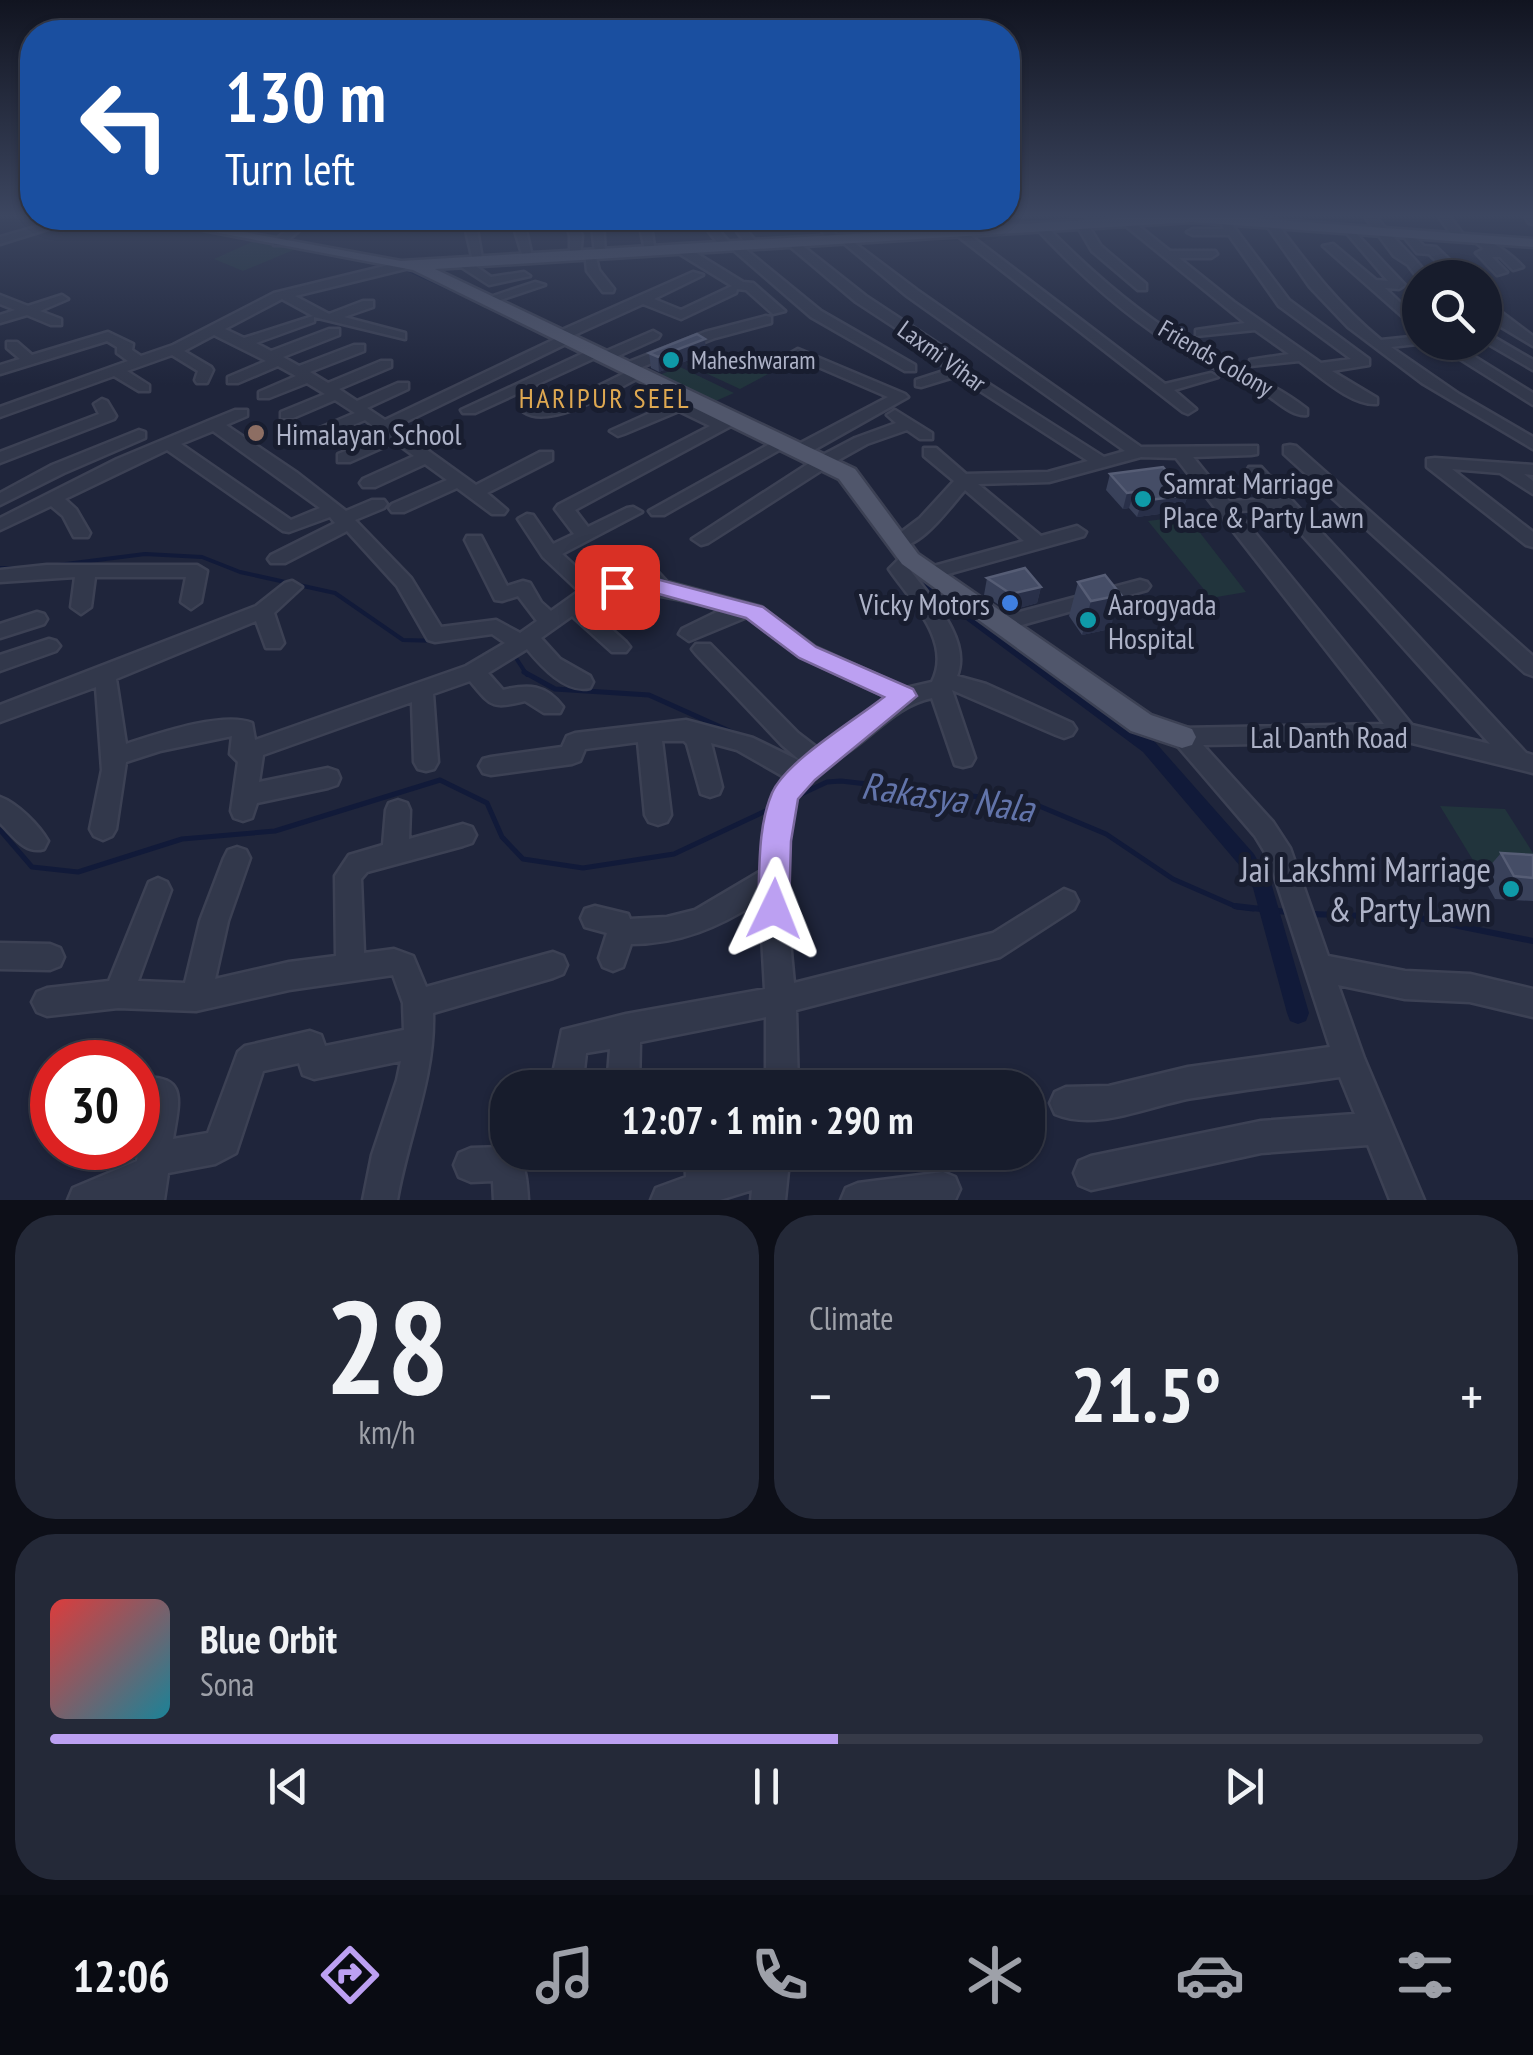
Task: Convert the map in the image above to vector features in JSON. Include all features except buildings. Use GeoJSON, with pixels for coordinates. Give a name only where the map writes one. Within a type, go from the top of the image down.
{"type":"FeatureCollection","features":[{"type":"Feature","properties":{"kind":"main road"},"geometry":{"type":"LineString","coordinates":[[457,273],[485,302],[728,423],[853,479],[904,557],[1141,724],[1182,737]]}},
{"type":"Feature","properties":{"kind":"street"},"geometry":{"type":"LineString","coordinates":[[0,412],[173,350],[284,294],[377,273]]}},
{"type":"Feature","properties":{"kind":"street"},"geometry":{"type":"LineString","coordinates":[[466,273],[489,281],[524,276]]}},
{"type":"Feature","properties":{"kind":"street"},"geometry":{"type":"LineString","coordinates":[[595,273],[608,289]]}},
{"type":"Feature","properties":{"kind":"street"},"geometry":{"type":"LineString","coordinates":[[532,412],[554,408],[560,412],[710,334],[772,316],[749,286],[740,286],[719,273]]}},
{"type":"Feature","properties":{"kind":"street"},"geometry":{"type":"LineString","coordinates":[[765,273],[816,314],[910,368]]}},
{"type":"Feature","properties":{"kind":"street","name":"Laxmi Vihar"},"geometry":{"type":"LineString","coordinates":[[829,273],[952,360],[947,363],[958,371],[1101,462]]}},
{"type":"Feature","properties":{"kind":"street"},"geometry":{"type":"LineString","coordinates":[[884,273],[1136,452]]}},
{"type":"Feature","properties":{"kind":"street"},"geometry":{"type":"LineString","coordinates":[[1013,273],[1188,409]]}},
{"type":"Feature","properties":{"kind":"street","name":"Friends Colony"},"geometry":{"type":"LineString","coordinates":[[1091,273],[1180,344],[1281,394],[1300,412]]}},
{"type":"Feature","properties":{"kind":"street"},"geometry":{"type":"LineString","coordinates":[[1125,273],[1142,287]]}},
{"type":"Feature","properties":{"kind":"street"},"geometry":{"type":"LineString","coordinates":[[1190,273],[1319,368],[1372,401]]}},
{"type":"Feature","properties":{"kind":"street"},"geometry":{"type":"LineString","coordinates":[[1260,273],[1297,314],[1364,362],[1319,368]]}},
{"type":"Feature","properties":{"kind":"street"},"geometry":{"type":"LineString","coordinates":[[1309,273],[1331,302],[1379,344],[1479,413],[1533,444]]}},
{"type":"Feature","properties":{"kind":"street"},"geometry":{"type":"LineString","coordinates":[[1361,273],[1402,311]]}},
{"type":"Feature","properties":{"kind":"street"},"geometry":{"type":"LineString","coordinates":[[1373,284],[1399,285],[1388,273]]}},
{"type":"Feature","properties":{"kind":"street"},"geometry":{"type":"LineString","coordinates":[[344,458],[562,340],[697,275]]}},
{"type":"Feature","properties":{"kind":"street"},"geometry":{"type":"LineString","coordinates":[[485,302],[539,285]]}},
{"type":"Feature","properties":{"kind":"street"},"geometry":{"type":"LineString","coordinates":[[1206,286],[1234,286]]}},
{"type":"Feature","properties":{"kind":"street"},"geometry":{"type":"LineString","coordinates":[[645,300],[681,315],[731,290]]}},
{"type":"Feature","properties":{"kind":"street"},"geometry":{"type":"LineString","coordinates":[[284,294],[332,325],[400,336]]}},
{"type":"Feature","properties":{"kind":"street"},"geometry":{"type":"LineString","coordinates":[[0,299],[56,322]]}},
{"type":"Feature","properties":{"kind":"street"},"geometry":{"type":"LineString","coordinates":[[1,319],[62,300]]}},
{"type":"Feature","properties":{"kind":"street"},"geometry":{"type":"LineString","coordinates":[[233,380],[368,304]]}},
{"type":"Feature","properties":{"kind":"street"},"geometry":{"type":"LineString","coordinates":[[1202,333],[1297,314]]}},
{"type":"Feature","properties":{"kind":"street"},"geometry":{"type":"LineString","coordinates":[[1,319],[17,325]]}},
{"type":"Feature","properties":{"kind":"street"},"geometry":{"type":"LineString","coordinates":[[228,355],[309,319]]}},
{"type":"Feature","properties":{"kind":"street"},"geometry":{"type":"LineString","coordinates":[[1502,321],[1533,342]]}},
{"type":"Feature","properties":{"kind":"street"},"geometry":{"type":"LineString","coordinates":[[212,329],[247,344],[361,410],[498,510]]}},
{"type":"Feature","properties":{"kind":"street"},"geometry":{"type":"LineString","coordinates":[[469,410],[594,355],[653,335]]}},
{"type":"Feature","properties":{"kind":"street"},"geometry":{"type":"LineString","coordinates":[[25,402],[0,373],[108,336],[128,347],[122,350],[140,363]]}},
{"type":"Feature","properties":{"kind":"street"},"geometry":{"type":"LineString","coordinates":[[1283,342],[1328,336]]}},
{"type":"Feature","properties":{"kind":"street"},"geometry":{"type":"LineString","coordinates":[[1379,344],[1402,342]]}},
{"type":"Feature","properties":{"kind":"street"},"geometry":{"type":"LineString","coordinates":[[12,345],[30,360]]}},
{"type":"Feature","properties":{"kind":"street"},"geometry":{"type":"LineString","coordinates":[[1502,347],[1533,366]]}},
{"type":"Feature","properties":{"kind":"street"},"geometry":{"type":"LineString","coordinates":[[264,395],[359,348]]}},
{"type":"Feature","properties":{"kind":"street"},"geometry":{"type":"LineString","coordinates":[[173,350],[206,370],[202,380]]}},
{"type":"Feature","properties":{"kind":"street"},"geometry":{"type":"LineString","coordinates":[[658,511],[783,446],[900,397],[798,353]]}},
{"type":"Feature","properties":{"kind":"street"},"geometry":{"type":"LineString","coordinates":[[1255,362],[1302,356]]}},
{"type":"Feature","properties":{"kind":"street"},"geometry":{"type":"LineString","coordinates":[[1469,360],[1533,400]]}},
{"type":"Feature","properties":{"kind":"street"},"geometry":{"type":"LineString","coordinates":[[287,414],[386,364]]}},
{"type":"Feature","properties":{"kind":"street"},"geometry":{"type":"LineString","coordinates":[[505,370],[529,384]]}},
{"type":"Feature","properties":{"kind":"street"},"geometry":{"type":"LineString","coordinates":[[921,383],[958,371]]}},
{"type":"Feature","properties":{"kind":"street"},"geometry":{"type":"LineString","coordinates":[[118,372],[144,388]]}},
{"type":"Feature","properties":{"kind":"street"},"geometry":{"type":"LineString","coordinates":[[1161,389],[1210,377]]}},
{"type":"Feature","properties":{"kind":"street"},"geometry":{"type":"LineString","coordinates":[[314,436],[403,386]]}},
{"type":"Feature","properties":{"kind":"street"},"geometry":{"type":"LineString","coordinates":[[0,458],[108,416],[102,404]]}},
{"type":"Feature","properties":{"kind":"street"},"geometry":{"type":"LineString","coordinates":[[618,431],[679,405],[728,423]]}},
{"type":"Feature","properties":{"kind":"street"},"geometry":{"type":"LineString","coordinates":[[880,407],[928,444],[1038,543]]}},
{"type":"Feature","properties":{"kind":"street"},"geometry":{"type":"LineString","coordinates":[[4,516],[241,413]]}},
{"type":"Feature","properties":{"kind":"street"},"geometry":{"type":"LineString","coordinates":[[585,535],[564,509],[728,423]]}},
{"type":"Feature","properties":{"kind":"street"},"geometry":{"type":"LineString","coordinates":[[214,424],[253,449],[340,518],[407,586],[435,634],[496,627],[582,682]]}},
{"type":"Feature","properties":{"kind":"street"},"geometry":{"type":"LineString","coordinates":[[701,540],[861,441],[903,426]]}},
{"type":"Feature","properties":{"kind":"street"},"geometry":{"type":"LineString","coordinates":[[369,483],[448,432]]}},
{"type":"Feature","properties":{"kind":"street"},"geometry":{"type":"LineString","coordinates":[[0,500],[58,469],[139,435]]}},
{"type":"Feature","properties":{"kind":"street"},"geometry":{"type":"LineString","coordinates":[[169,444],[289,527],[340,518],[378,504]]}},
{"type":"Feature","properties":{"kind":"street"},"geometry":{"type":"LineString","coordinates":[[1290,450],[1533,668]]}},
{"type":"Feature","properties":{"kind":"street"},"geometry":{"type":"LineString","coordinates":[[963,758],[942,684],[951,665],[946,641],[899,568],[926,522],[965,480],[1049,477],[1136,452],[1180,452],[1253,461],[1285,503],[1525,761]]}},
{"type":"Feature","properties":{"kind":"street"},"geometry":{"type":"LineString","coordinates":[[1180,452],[1404,732]]}},
{"type":"Feature","properties":{"kind":"street"},"geometry":{"type":"LineString","coordinates":[[474,493],[546,456]]}},
{"type":"Feature","properties":{"kind":"street"},"geometry":{"type":"LineString","coordinates":[[1533,470],[1433,463],[1533,541]]}},
{"type":"Feature","properties":{"kind":"street"},"geometry":{"type":"LineString","coordinates":[[1504,468],[1533,489]]}},
{"type":"Feature","properties":{"kind":"street"},"geometry":{"type":"LineString","coordinates":[[398,508],[459,481]]}},
{"type":"Feature","properties":{"kind":"street"},"geometry":{"type":"LineString","coordinates":[[52,497],[70,513],[80,532]]}},
{"type":"Feature","properties":{"kind":"street"},"geometry":{"type":"LineString","coordinates":[[1224,507],[1285,503]]}},
{"type":"Feature","properties":{"kind":"street"},"geometry":{"type":"LineString","coordinates":[[550,553],[633,512]]}},
{"type":"Feature","properties":{"kind":"street"},"geometry":{"type":"LineString","coordinates":[[278,558],[340,518]]}},
{"type":"Feature","properties":{"kind":"street"},"geometry":{"type":"LineString","coordinates":[[527,518],[550,553],[591,592]]}},
{"type":"Feature","properties":{"kind":"street"},"geometry":{"type":"LineString","coordinates":[[930,573],[1076,532]]}},
{"type":"Feature","properties":{"kind":"street"},"geometry":{"type":"LineString","coordinates":[[474,540],[502,595],[523,586],[532,606],[549,622]]}},
{"type":"Feature","properties":{"kind":"street"},"geometry":{"type":"LineString","coordinates":[[633,558],[660,587]]}},
{"type":"Feature","properties":{"kind":"street"},"geometry":{"type":"LineString","coordinates":[[0,576],[86,570],[197,572],[191,602]]}},
{"type":"Feature","properties":{"kind":"street"},"geometry":{"type":"LineString","coordinates":[[81,607],[86,570]]}},
{"type":"Feature","properties":{"kind":"street"},"geometry":{"type":"LineString","coordinates":[[0,714],[263,611],[292,586]]}},
{"type":"Feature","properties":{"kind":"street"},"geometry":{"type":"LineString","coordinates":[[1000,624],[1140,586]]}},
{"type":"Feature","properties":{"kind":"street"},"geometry":{"type":"LineString","coordinates":[[117,756],[159,742],[237,726],[244,730],[242,754],[474,671],[591,592],[617,587],[660,587],[754,612],[808,652],[904,696]]}},
{"type":"Feature","properties":{"kind":"street"},"geometry":{"type":"LineString","coordinates":[[572,605],[619,648]]}},
{"type":"Feature","properties":{"kind":"street"},"geometry":{"type":"LineString","coordinates":[[738,610],[696,642],[778,727],[811,769]]}},
{"type":"Feature","properties":{"kind":"street"},"geometry":{"type":"LineString","coordinates":[[263,611],[273,643]]}},
{"type":"Feature","properties":{"kind":"street"},"geometry":{"type":"LineString","coordinates":[[0,632],[38,619]]}},
{"type":"Feature","properties":{"kind":"street"},"geometry":{"type":"LineString","coordinates":[[0,664],[49,646]]}},
{"type":"Feature","properties":{"kind":"street"},"geometry":{"type":"LineString","coordinates":[[474,671],[498,700],[528,692],[552,707]]}},
{"type":"Feature","properties":{"kind":"street"},"geometry":{"type":"LineString","coordinates":[[102,830],[116,787],[117,756],[105,675]]}},
{"type":"Feature","properties":{"kind":"street"},"geometry":{"type":"LineString","coordinates":[[782,1070],[775,878],[783,804],[811,769],[904,696],[942,684],[978,690],[1064,729]]}},
{"type":"Feature","properties":{"kind":"street"},"geometry":{"type":"LineString","coordinates":[[422,688],[426,762]]}},
{"type":"Feature","properties":{"kind":"street"},"geometry":{"type":"LineString","coordinates":[[491,766],[572,755],[574,742],[686,729],[740,742],[811,769]]}},
{"type":"Feature","properties":{"kind":"street"},"geometry":{"type":"LineString","coordinates":[[686,729],[698,740],[710,787]]}},
{"type":"Feature","properties":{"kind":"street"},"geometry":{"type":"LineString","coordinates":[[649,732],[658,815]]}},
{"type":"Feature","properties":{"kind":"street","name":"Lal Danth Road"},"geometry":{"type":"LineString","coordinates":[[1182,737],[1404,732],[1525,761]]}},
{"type":"Feature","properties":{"kind":"street"},"geometry":{"type":"LineString","coordinates":[[1182,737],[1264,829],[1281,856],[1349,1060],[1407,1200]]}},
{"type":"Feature","properties":{"kind":"street"},"geometry":{"type":"LineString","coordinates":[[252,750],[244,803],[328,778]]}},
{"type":"Feature","properties":{"kind":"street"},"geometry":{"type":"LineString","coordinates":[[0,807],[35,841]]}},
{"type":"Feature","properties":{"kind":"street"},"geometry":{"type":"LineString","coordinates":[[394,855],[398,810]]}},
{"type":"Feature","properties":{"kind":"street"},"geometry":{"type":"LineString","coordinates":[[350,968],[348,876],[358,863],[463,835]]}},
{"type":"Feature","properties":{"kind":"street"},"geometry":{"type":"LineString","coordinates":[[196,996],[214,921],[236,858]]}},
{"type":"Feature","properties":{"kind":"street"},"geometry":{"type":"LineString","coordinates":[[594,918],[618,924],[617,945],[690,926],[775,878]]}},
{"type":"Feature","properties":{"kind":"street"},"geometry":{"type":"LineString","coordinates":[[118,994],[158,890]]}},
{"type":"Feature","properties":{"kind":"street"},"geometry":{"type":"LineString","coordinates":[[569,1070],[573,1040],[781,1000],[1000,944],[1064,901]]}},
{"type":"Feature","properties":{"kind":"street"},"geometry":{"type":"LineString","coordinates":[[1313,954],[1406,985],[1470,988],[1533,1003]]}},
{"type":"Feature","properties":{"kind":"street"},"geometry":{"type":"LineString","coordinates":[[0,956],[50,957]]}},
{"type":"Feature","properties":{"kind":"street"},"geometry":{"type":"LineString","coordinates":[[47,1002],[118,994],[196,996],[288,976],[404,965],[418,1003],[419,1042],[413,1080],[388,1155],[380,1200]]}},
{"type":"Feature","properties":{"kind":"street"},"geometry":{"type":"LineString","coordinates":[[418,1003],[553,965]]}},
{"type":"Feature","properties":{"kind":"street"},"geometry":{"type":"LineString","coordinates":[[624,1070],[626,1028]]}},
{"type":"Feature","properties":{"kind":"street"},"geometry":{"type":"LineString","coordinates":[[84,1200],[151,1177],[224,1141],[249,1063],[256,1057],[312,1055],[419,1042]]}},
{"type":"Feature","properties":{"kind":"street"},"geometry":{"type":"LineString","coordinates":[[1066,1103],[1109,1102],[1204,1080],[1349,1060]]}},
{"type":"Feature","properties":{"kind":"street"},"geometry":{"type":"LineString","coordinates":[[160,1092],[164,1098],[160,1122]]}},
{"type":"Feature","properties":{"kind":"street"},"geometry":{"type":"LineString","coordinates":[[1091,1173],[1261,1137],[1377,1128]]}},
{"type":"Feature","properties":{"kind":"street"},"geometry":{"type":"LineString","coordinates":[[471,1165],[504,1164],[509,1172],[510,1200]]}},
{"type":"Feature","properties":{"kind":"street"},"geometry":{"type":"LineString","coordinates":[[702,1170],[703,1189]]}},
{"type":"Feature","properties":{"kind":"street"},"geometry":{"type":"LineString","coordinates":[[668,1200],[771,1173]]}},
{"type":"Feature","properties":{"kind":"street"},"geometry":{"type":"LineString","coordinates":[[858,1200],[944,1189]]}},
{"type":"Feature","properties":{"kind":"shaded area"},"geometry":{"type":"Polygon","coordinates":[[[707,356],[768,374],[740,389],[686,364],[707,356]]]}},
{"type":"Feature","properties":{"kind":"shaded area"},"geometry":{"type":"Polygon","coordinates":[[[680,367],[734,393],[711,403],[657,376],[680,367]]]}},
{"type":"Feature","properties":{"kind":"shaded area"},"geometry":{"type":"Polygon","coordinates":[[[1187,516],[1246,592],[1211,598],[1148,521],[1187,516]]]}},
{"type":"Feature","properties":{"kind":"shaded area"},"geometry":{"type":"Polygon","coordinates":[[[1440,806],[1505,809],[1533,853],[1533,879],[1482,875],[1440,806]]]}},
{"type":"Feature","properties":{"kind":"waterway"},"geometry":{"type":"LineString","coordinates":[[418,273],[460,292]]}},
{"type":"Feature","properties":{"kind":"waterway"},"geometry":{"type":"LineString","coordinates":[[50,566],[145,554],[202,557],[240,572],[335,593],[403,640],[441,641]]}},
{"type":"Feature","properties":{"kind":"waterway"},"geometry":{"type":"LineString","coordinates":[[903,562],[923,581],[1149,747],[1247,860],[1262,886],[1298,1013]]}},
{"type":"Feature","properties":{"kind":"waterway"},"geometry":{"type":"LineString","coordinates":[[0,568],[20,568]]}},
{"type":"Feature","properties":{"kind":"waterway"},"geometry":{"type":"LineString","coordinates":[[514,655],[526,673]]}},
{"type":"Feature","properties":{"kind":"waterway"},"geometry":{"type":"LineString","coordinates":[[526,673],[555,689],[649,695],[736,734]]}},
{"type":"Feature","properties":{"kind":"waterway","name":"Rakasya Nala"},"geometry":{"type":"LineString","coordinates":[[0,830],[32,867],[78,872],[182,839],[275,831],[440,780],[487,803],[502,837],[523,859],[583,868],[674,854],[770,809]]}},
{"type":"Feature","properties":{"kind":"waterway","name":"Rakasya Nala"},"geometry":{"type":"LineString","coordinates":[[797,796],[827,782],[841,781],[1032,803],[1106,834],[1173,879],[1237,907],[1253,909]]}},
{"type":"Feature","properties":{"kind":"waterway","name":"Rakasya Nala"},"geometry":{"type":"LineString","coordinates":[[1235,906],[1287,912]]}},
{"type":"Feature","properties":{"kind":"waterway","name":"Rakasya Nala"},"geometry":{"type":"LineString","coordinates":[[1311,914],[1419,918],[1533,941]]}},
{"type":"Feature","properties":{"kind":"place","name":"Maheshwaram"},"geometry":{"type":"Point","coordinates":[671,360]}},
{"type":"Feature","properties":{"kind":"place","name":"Himalayan School"},"geometry":{"type":"Point","coordinates":[256,433]}},
{"type":"Feature","properties":{"kind":"place","name":"Samrat Marriage Place & Party Lawn"},"geometry":{"type":"Point","coordinates":[1143,499]}},
{"type":"Feature","properties":{"kind":"place","name":"Vicky Motors"},"geometry":{"type":"Point","coordinates":[1010,603]}},
{"type":"Feature","properties":{"kind":"place","name":"Aarogyada Hospital"},"geometry":{"type":"Point","coordinates":[1088,620]}},
{"type":"Feature","properties":{"kind":"place","name":"Jai Lakshmi Marriage & Party Lawn"},"geometry":{"type":"Point","coordinates":[1511,889]}},
{"type":"Feature","properties":{"kind":"district","name":"HARIPUR SEEL"},"geometry":{"type":"Point","coordinates":[605,397]}},
{"type":"Feature","properties":{"kind":"route"},"geometry":{"type":"LineString","coordinates":[[617,587],[660,587],[754,612],[808,652],[904,696],[806,772],[785,795],[776,841],[774,909]]}}]}
